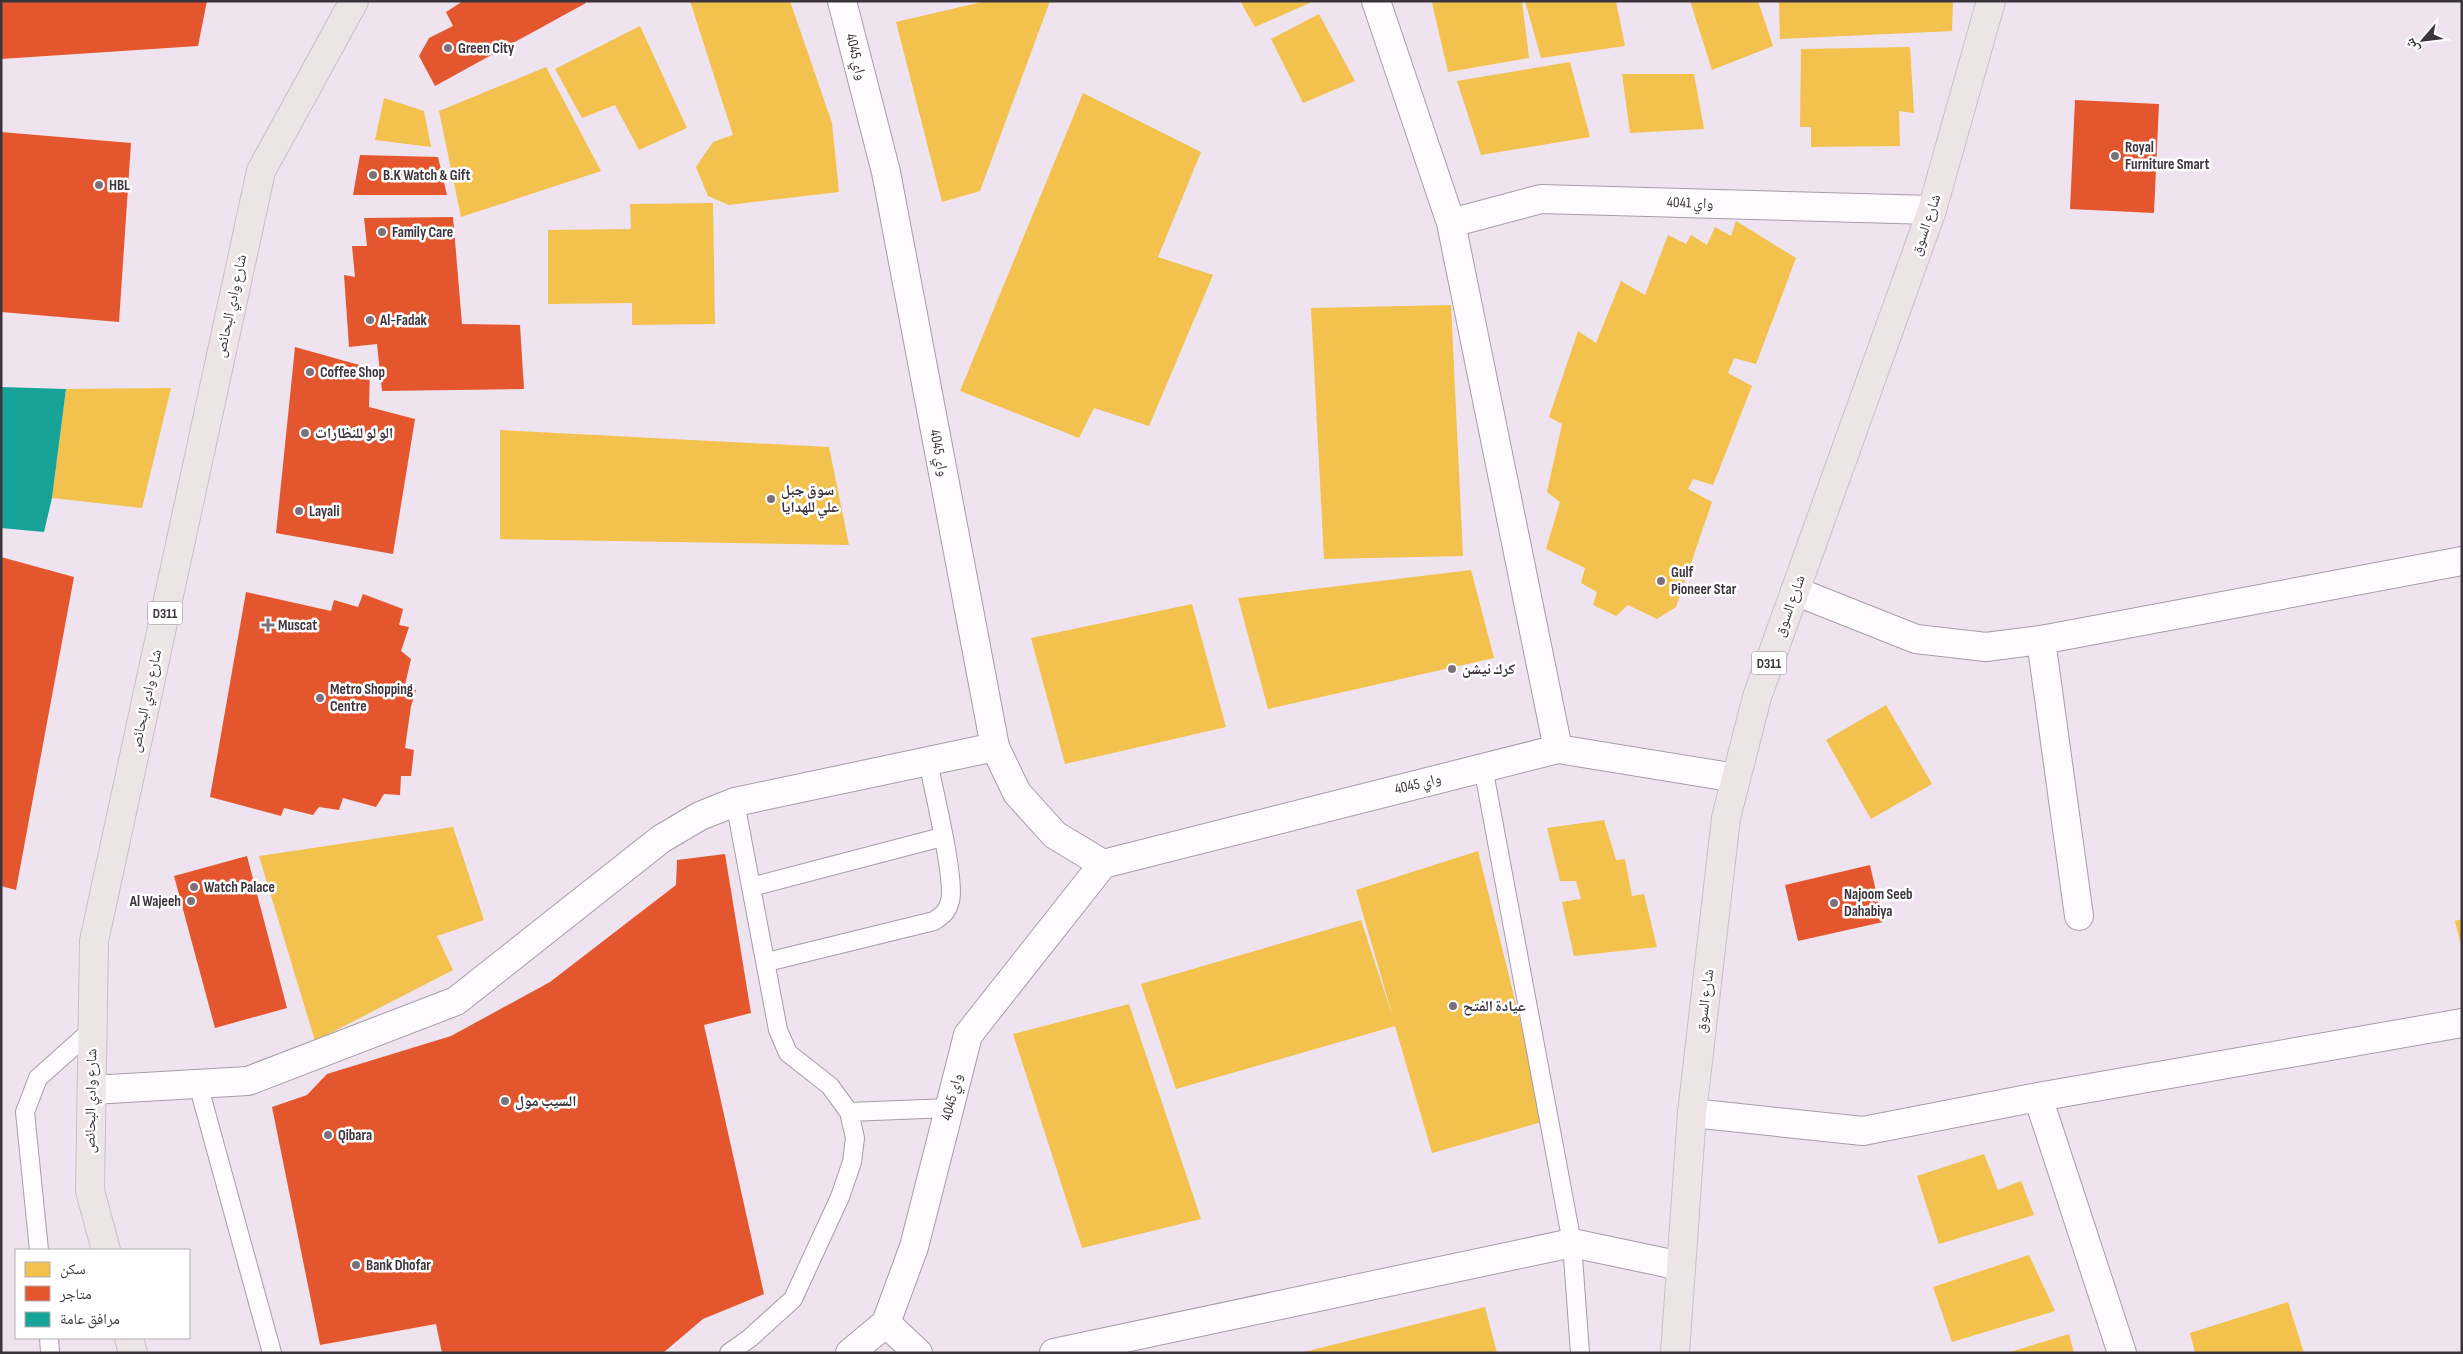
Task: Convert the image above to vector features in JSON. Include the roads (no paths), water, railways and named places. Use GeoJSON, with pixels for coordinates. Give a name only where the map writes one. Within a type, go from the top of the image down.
{"type":"FeatureCollection","features":[{"type":"Feature","properties":{"kind":"main road","name":"شارع وادي البحائص"},"geometry":{"type":"LineString","coordinates":[[106,1249],[90,1191],[94,941],[261,171],[354,1]]}},
{"type":"Feature","properties":{"kind":"main road","name":"شارع السوق"},"geometry":{"type":"LineString","coordinates":[[1675,1353],[1692,1113],[1726,818],[1757,697],[1932,210],[1991,1]]}},
{"type":"Feature","properties":{"kind":"main road"},"geometry":{"type":"LineString","coordinates":[[129,1339],[133,1353]]}},
{"type":"Feature","properties":{"kind":"street","name":"واي 4045"},"geometry":{"type":"LineString","coordinates":[[842,1],[886,172],[995,747],[1017,793],[1054,835],[1103,864]]}},
{"type":"Feature","properties":{"kind":"street"},"geometry":{"type":"LineString","coordinates":[[1376,1],[1451,223],[1558,748]]}},
{"type":"Feature","properties":{"kind":"street","name":"واي 4041"},"geometry":{"type":"LineString","coordinates":[[1451,223],[1541,199],[1932,210]]}},
{"type":"Feature","properties":{"kind":"street"},"geometry":{"type":"LineString","coordinates":[[1795,591],[1916,639],[1986,647],[2041,640],[2462,561]]}},
{"type":"Feature","properties":{"kind":"street"},"geometry":{"type":"LineString","coordinates":[[2041,640],[2080,916]]}},
{"type":"Feature","properties":{"kind":"street"},"geometry":{"type":"LineString","coordinates":[[92,1090],[248,1081],[456,1001],[662,839],[700,816],[735,802],[995,747]]}},
{"type":"Feature","properties":{"kind":"street","name":"واي 4045"},"geometry":{"type":"LineString","coordinates":[[850,1353],[886,1323],[914,1247],[968,1035],[1103,864],[1558,748],[1736,778]]}},
{"type":"Feature","properties":{"kind":"street"},"geometry":{"type":"LineString","coordinates":[[1692,1113],[1863,1131],[2038,1097],[2462,1024]]}},
{"type":"Feature","properties":{"kind":"street"},"geometry":{"type":"LineString","coordinates":[[2038,1097],[2122,1353]]}},
{"type":"Feature","properties":{"kind":"street"},"geometry":{"type":"LineString","coordinates":[[1054,1353],[1572,1243],[1681,1266]]}},
{"type":"Feature","properties":{"kind":"street"},"geometry":{"type":"LineString","coordinates":[[886,1323],[918,1353]]}},
{"type":"Feature","properties":{"kind":"lane"},"geometry":{"type":"LineString","coordinates":[[767,962],[934,921],[946,912],[951,899],[950,879],[928,761]]}},
{"type":"Feature","properties":{"kind":"lane"},"geometry":{"type":"LineString","coordinates":[[1483,767],[1572,1243],[1580,1353]]}},
{"type":"Feature","properties":{"kind":"lane"},"geometry":{"type":"LineString","coordinates":[[729,1353],[750,1338],[793,1299],[840,1197],[852,1162],[855,1138],[849,1112],[830,1086],[788,1053],[778,1030],[767,962],[735,802]]}},
{"type":"Feature","properties":{"kind":"lane"},"geometry":{"type":"LineString","coordinates":[[752,886],[942,837]]}},
{"type":"Feature","properties":{"kind":"lane"},"geometry":{"type":"LineString","coordinates":[[39,1249],[24,1112],[38,1078],[93,1029]]}},
{"type":"Feature","properties":{"kind":"lane"},"geometry":{"type":"LineString","coordinates":[[198,1084],[272,1353]]}},
{"type":"Feature","properties":{"kind":"lane"},"geometry":{"type":"LineString","coordinates":[[849,1112],[950,1108]]}},
{"type":"Feature","properties":{"kind":"lane"},"geometry":{"type":"LineString","coordinates":[[48,1339],[50,1353]]}},
{"type":"Feature","properties":{"kind":"place","name":"Green City"},"geometry":{"type":"Point","coordinates":[448,48]}},
{"type":"Feature","properties":{"kind":"place","name":"Royal Furniture Smart"},"geometry":{"type":"Point","coordinates":[2115,156]}},
{"type":"Feature","properties":{"kind":"place","name":"B.K Watch & Gift"},"geometry":{"type":"Point","coordinates":[373,175]}},
{"type":"Feature","properties":{"kind":"place","name":"HBL"},"geometry":{"type":"Point","coordinates":[99,185]}},
{"type":"Feature","properties":{"kind":"place","name":"Family Care"},"geometry":{"type":"Point","coordinates":[382,232]}},
{"type":"Feature","properties":{"kind":"place","name":"Al-Fadak"},"geometry":{"type":"Point","coordinates":[370,320]}},
{"type":"Feature","properties":{"kind":"place","name":"Coffee Shop"},"geometry":{"type":"Point","coordinates":[310,372]}},
{"type":"Feature","properties":{"kind":"place","name":"الو لو للنظارات"},"geometry":{"type":"Point","coordinates":[305,433]}},
{"type":"Feature","properties":{"kind":"place","name":"سوق جبل علي للهدايا"},"geometry":{"type":"Point","coordinates":[771,499]}},
{"type":"Feature","properties":{"kind":"place","name":"Layali"},"geometry":{"type":"Point","coordinates":[299,511]}},
{"type":"Feature","properties":{"kind":"place","name":"Gulf Pioneer Star"},"geometry":{"type":"Point","coordinates":[1661,581]}},
{"type":"Feature","properties":{"kind":"place","name":"Muscat"},"geometry":{"type":"Point","coordinates":[268,625]}},
{"type":"Feature","properties":{"kind":"place","name":"كرك نيشن"},"geometry":{"type":"Point","coordinates":[1452,669]}},
{"type":"Feature","properties":{"kind":"place","name":"Metro Shopping Centre"},"geometry":{"type":"Point","coordinates":[320,698]}},
{"type":"Feature","properties":{"kind":"place","name":"Watch Palace"},"geometry":{"type":"Point","coordinates":[194,887]}},
{"type":"Feature","properties":{"kind":"place","name":"Al Wajeeh"},"geometry":{"type":"Point","coordinates":[191,901]}},
{"type":"Feature","properties":{"kind":"place","name":"Najoom Seeb Dahabiya"},"geometry":{"type":"Point","coordinates":[1834,903]}},
{"type":"Feature","properties":{"kind":"place","name":"عيادة الفتح"},"geometry":{"type":"Point","coordinates":[1453,1006]}},
{"type":"Feature","properties":{"kind":"place","name":"السيب مول"},"geometry":{"type":"Point","coordinates":[505,1101]}},
{"type":"Feature","properties":{"kind":"place","name":"Qibara"},"geometry":{"type":"Point","coordinates":[328,1135]}},
{"type":"Feature","properties":{"kind":"place","name":"Bank Dhofar"},"geometry":{"type":"Point","coordinates":[356,1265]}}]}
